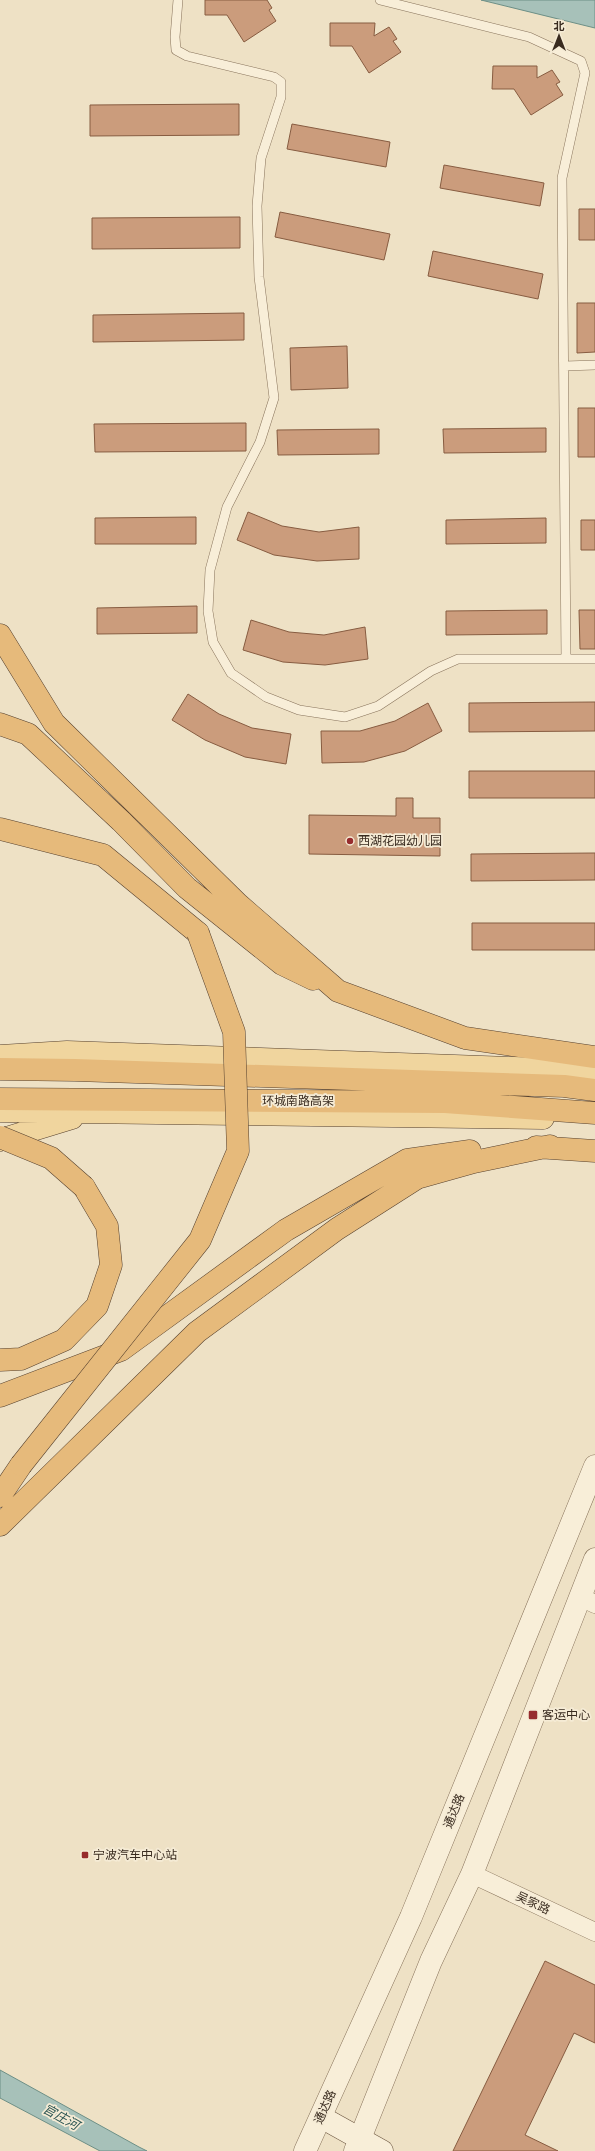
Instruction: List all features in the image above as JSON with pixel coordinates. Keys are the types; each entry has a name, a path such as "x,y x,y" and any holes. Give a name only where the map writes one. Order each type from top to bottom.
{"highway":[{"path":"0,635 54,723 238,904 338,991"},
{"path":"0,724 28,734 121,821 187,888 282,964 338,991 465,1038 595,1057"},
{"path":"0,829 103,855 198,932 234,1032 238,1150 200,1240 21,1465 0,1496"},
{"name":"环城南路高架","path":"0,1069 75,1070 556,1086 595,1090"},
{"name":"环城南路高架","path":"0,1099 445,1102 595,1114"},
{"path":"0,1138 51,1158 84,1187 106,1226 111,1265 97,1306 64,1340 21,1359 0,1360"},
{"path":"0,1525 197,1332 337,1229 417,1178 474,1162 550,1146"},
{"path":"0,1396 121,1350 286,1230 407,1160 498,1147 550,1146 595,1151"}],"main road":[{"path":"0,1056 75,1053 595,1071"},
{"path":"0,1111 559,1119 595,1123"},
{"path":"0,1138 92,1112"}],"street":[{"name":"通达路","path":"305,2151 411,1917 595,1466"},
{"path":"357,2145 431,1961 472,1874 587,1600 595,1559"},
{"name":"吴家路","path":"472,1874 595,1932"},
{"path":"321,2117 357,2145 382,2151"}],"lane":[{"path":"178,0 174,37 176,50 187,56 274,77 282,82 282,97 261,158 257,206 258,277 274,398 260,442 227,507 210,570 208,611 213,642 231,673 266,698 299,710 345,717 378,706 431,671 458,659 595,659"},
{"path":"380,0 529,38 581,61 585,73 562,178 565,366 566,659"},
{"path":"565,366 595,365"}],"water":[{"path":"481,0 595,0 595,28"},
{"name":"官庄河","path":"0,2070 147,2151 100,2151 0,2098"}],"building":[{"path":"205,0 267,0 272,8 269,10 276,21 244,42 227,15 205,15"},
{"path":"330,23 375,23 374,36 389,27 397,39 393,41 401,52 369,73 352,46 330,46"},
{"path":"493,66 537,66 537,78 552,70 560,82 556,84 563,95 531,115 514,89 492,89"},
{"path":"239,104 239,135 90,136 90,105"},
{"path":"292,124 390,142 386,167 287,149"},
{"path":"444,165 544,183 540,206 440,188"},
{"path":"579,209 595,209 595,240 579,240"},
{"path":"280,212 390,234 384,260 275,237"},
{"path":"240,217 240,248 92,249 92,218"},
{"path":"433,251 543,274 538,299 428,276"},
{"path":"577,303 595,303 595,352 577,353"},
{"path":"244,313 244,340 93,342 93,315"},
{"path":"347,346 348,388 291,390 290,348"},
{"path":"578,408 595,408 595,457 578,457"},
{"path":"246,423 246,451 95,452 94,424"},
{"path":"546,428 546,452 444,453 443,429"},
{"path":"379,429 379,454 278,455 277,430"},
{"path":"248,512 282,526 319,532 359,527 359,559 317,561 274,555 237,540"},
{"path":"196,517 196,544 95,544 95,518"},
{"path":"546,518 546,543 446,544 446,520"},
{"path":"581,520 595,520 595,550 581,550"},
{"path":"197,606 197,633 97,634 97,608"},
{"path":"547,610 547,634 446,635 446,611"},
{"path":"579,610 595,610 595,649 580,649"},
{"path":"251,620 289,632 324,635 365,627 368,659 325,665 283,662 243,650"},
{"path":"188,694 219,714 252,728 291,734 286,764 245,757 205,740 172,720"},
{"path":"595,702 595,731 469,732 469,703"},
{"path":"428,703 442,731 405,751 364,762 322,763 321,731 360,731 395,721"},
{"path":"469,771 595,771 595,798 469,798"},
{"path":"396,798 413,798 413,818 440,818 440,856 309,854 309,815 396,816"},
{"path":"595,853 595,880 471,881 471,854"},
{"path":"472,923 595,923 595,950 472,950"},
{"path":"545,1961 595,1985 595,2043 574,2033 525,2135 558,2151 453,2151"}],"place":[{"name":"西湖花园幼儿园","path":"350,841"},
{"name":"客运中心","path":"533,1715"},
{"name":"宁波汽车中心站","path":"85,1855"}]}
